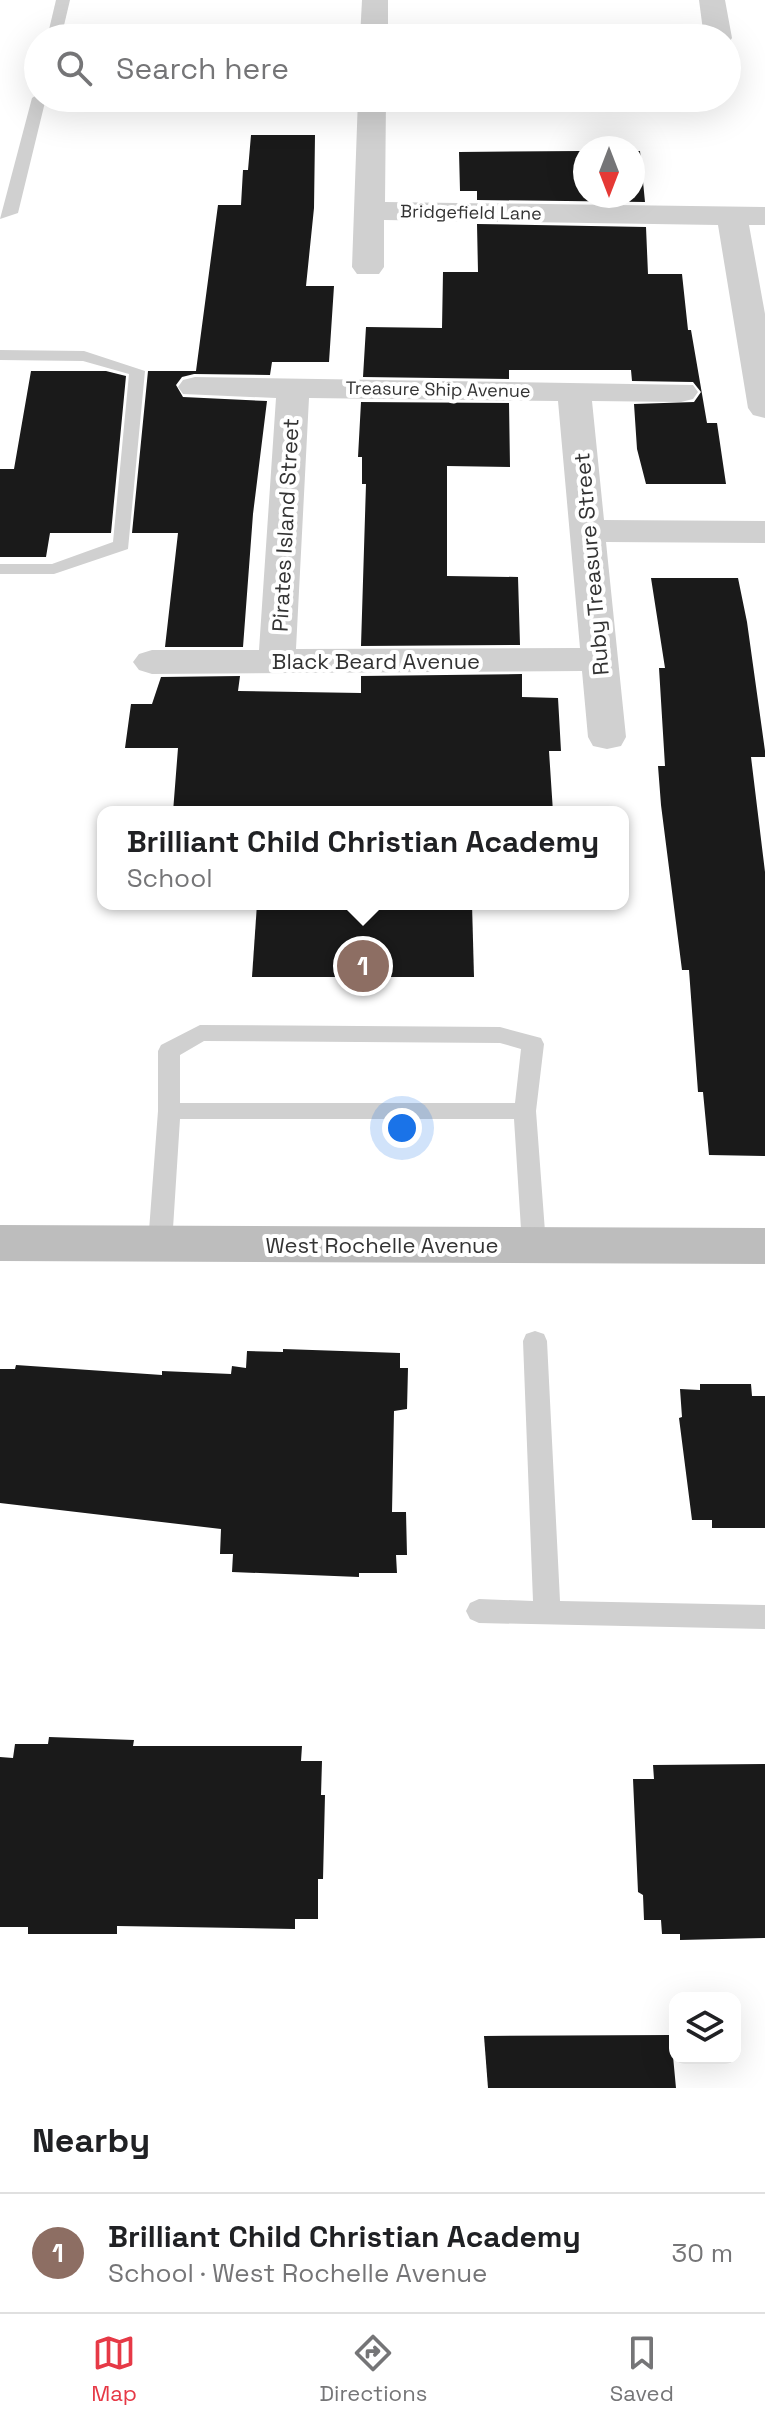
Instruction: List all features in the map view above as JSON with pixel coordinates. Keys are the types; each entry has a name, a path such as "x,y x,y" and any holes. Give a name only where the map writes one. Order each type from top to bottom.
{"street":[{"path":"374,24 375,0"},
{"path":"712,0 716,24"},
{"path":"368,267 372,112"},
{"name":"Bridgefield Lane","path":"369,211 765,216"},
{"path":"732,215 760,353 765,408"},
{"name":"Treasure Ship Avenue","path":"195,387 681,392"},
{"name":"Pirates Island Street","path":"277,661 293,388"},
{"name":"Ruby Treasure Street","path":"574,391 607,737"},
{"path":"588,531 765,532"},
{"name":"Black Beard Avenue","path":"152,662 600,659"},
{"name":"West Rochelle Avenue","path":"0,1243 765,1246"}],"lane":[{"path":"57,24 63,0"},
{"path":"0,214 10,213 35,112"},
{"path":"0,355 84,356 137,371 122,545 54,569 0,569"},
{"path":"160,1244 169,1111 169,1051 200,1033 500,1035 533,1044 525,1111 534,1245"},
{"path":"169,1111 525,1111"},
{"path":"535,1341 547,1613"},
{"path":"479,1611 765,1617"}],"building":[{"path":"251,135 315,135 314,208 306,286 334,286 329,362 272,362 270,375 194,374 182,377 176,385 183,397 267,401 253,514 243,647 165,647 178,533 132,533 148,371 196,371 218,205 241,205 243,170 248,170"},
{"path":"573,151 573,201 477,200 477,191 460,191 459,152"},
{"path":"477,224 646,227 648,274 682,274 688,330 691,330 707,423 717,423 726,484 646,484 637,449 634,404 694,402 701,392 693,382 632,381 631,370 509,370 509,379 363,377 366,327 442,328 443,272 478,272"},
{"path":"31,371 106,371 126,376 111,533 50,533 46,557 0,557 0,469 14,469"},
{"path":"361,402 509,403 510,467 447,466 447,576 518,577 520,645 361,646 366,484 362,484 362,457 358,457"},
{"path":"651,578 738,578 747,622 765,751 765,757 751,757 765,872 765,1156 709,1155 703,1092 698,1092 689,970 682,970 661,805 658,766 665,766 659,668 665,668"},
{"path":"522,674 522,697 558,698 561,751 549,751 553,806 173,806 178,748 125,748 131,704 152,704 161,677 240,676 238,691 361,693 361,676"},
{"path":"257,910 472,910 474,977 252,977"},
{"path":"283,1349 400,1353 400,1368 408,1368 407,1409 394,1411 392,1512 406,1512 407,1555 396,1555 397,1573 359,1573 359,1577 232,1572 233,1554 220,1554 221,1529 0,1503 0,1369 15,1369 16,1365 162,1375 162,1371 231,1374 232,1366 246,1368 247,1351 283,1352"},
{"path":"700,1384 751,1384 752,1396 765,1396 765,1528 712,1528 712,1520 692,1520 679,1418 682,1417 680,1389 700,1390"},
{"path":"49,1737 134,1740 133,1746 302,1746 301,1761 322,1761 321,1795 325,1795 323,1879 318,1879 318,1919 295,1919 295,1929 117,1926 117,1934 28,1934 28,1927 0,1927 0,1757 13,1758 15,1744 48,1744"},
{"path":"765,1764 765,1938 680,1940 680,1934 662,1934 661,1920 644,1920 643,1895 638,1892 633,1779 654,1779 653,1765"},
{"path":"669,2035 669,2064 674,2064 676,2088 488,2088 484,2036"}],"place":[{"name":"Brilliant Child Christian Academy","path":"363,966"}]}
